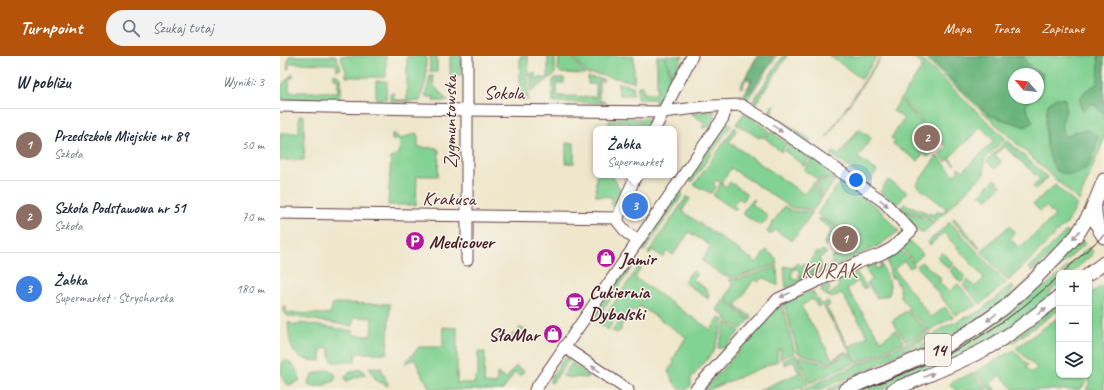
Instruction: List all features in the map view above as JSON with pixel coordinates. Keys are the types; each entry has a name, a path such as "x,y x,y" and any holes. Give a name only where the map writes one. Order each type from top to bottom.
{"main road":[{"name":"14","path":"845,390 944,347 999,312 1034,280 1077,235 1095,202 1104,180"},
{"path":"1095,202 1096,220 1104,237"},
{"path":"1092,272 1104,263"},
{"name":"14","path":"893,390 957,363 989,347 1019,328 1056,299"}],"street":[{"name":"Zygmuntowska","path":"467,56 467,260"},
{"path":"656,126 692,56"},
{"name":"Sokola","path":"280,106 663,112 737,105 745,107 884,202 911,231 892,248 881,254 857,263 778,299 695,390"},
{"path":"535,390 723,118 727,106"},
{"path":"635,178 618,218 619,224 638,242"},
{"name":"Krakusa","path":"280,213 618,218"},
{"path":"564,348 628,390"}],"green space":[{"path":"289,56 336,56 341,69 337,70 336,64 289,63 289,69 287,69"},
{"path":"340,56 386,56 386,77 346,77 346,71"},
{"path":"407,56 426,56 426,79 420,101 392,102 390,101 390,93 394,93 394,100 407,100"},
{"path":"430,56 437,56 437,72 430,72"},
{"path":"450,56 461,56 461,75 450,75"},
{"path":"520,56 528,56 528,100 520,100"},
{"path":"548,56 555,56 555,74 531,92 531,73 535,73 535,78 548,78"},
{"path":"559,56 571,56 585,74 561,73 558,70"},
{"path":"573,56 634,56 634,82 596,74 587,74"},
{"path":"657,56 664,56 671,78 658,102 655,104 655,99 637,99 638,86 643,86 643,93 657,93"},
{"path":"665,56 683,56 672,76"},
{"path":"757,56 777,56 747,100 742,98 751,81 746,79 742,88 740,87"},
{"path":"758,56 774,56 751,91 746,95 752,81 746,77"},
{"path":"783,56 787,56 756,103 753,101"},
{"path":"830,56 877,56 862,79"},
{"path":"882,56 827,137 827,136"},
{"path":"906,56 918,56 1005,138 984,160 984,174 937,220 901,209 905,203 934,215 937,211 940,213 947,209 916,185 937,156 954,175 959,170 957,168 958,167 963,171 994,141 981,127 949,158 955,164 954,165 949,159 946,162 939,155 947,147 903,101 903,103 941,144 928,157 923,153 918,161 893,144 895,141 891,138 904,118 893,111 923,66 915,58"},
{"path":"922,56 1104,56 1104,139 1079,201"},
{"path":"926,56 994,56 996,61 1000,60 1004,56 1023,56 1026,62 1033,68 1008,68 1008,104 1027,104 1025,106 1033,122 1025,127 989,115"},
{"path":"1098,56 1104,56 1104,114 1093,103 1085,110 1081,108 1080,98 1086,90 1097,84 1099,71"},
{"path":"292,74 293,78 289,78 289,92 338,92 338,79 334,79 334,74 339,76 341,78 341,100 280,99 280,87"},
{"path":"430,76 433,76 434,86 448,101 433,101 434,97 425,97"},
{"path":"588,77 603,79 604,81 599,81 599,101 605,101 605,103 551,102 553,101 552,82 555,78 564,78 564,83 557,83 557,96 596,97 596,84 588,84"},
{"path":"376,81 387,81 386,99 376,99"},
{"path":"618,83 633,86 633,95 619,95"},
{"path":"1056,98 1065,99 1066,109 1062,129 1066,137 1074,132 1089,130 1098,137 1095,151 1090,163 1086,169 1075,174 1067,174 1056,170 1048,152 1046,120 1048,104"},
{"path":"773,105 775,106 770,113 811,140 809,143 768,114"},
{"path":"713,111 715,117 713,123 705,128 702,128 705,123 692,114 693,112"},
{"path":"744,113 769,130 763,138 760,136 759,138 736,124"},
{"path":"299,116 304,116 304,160 280,160 280,133 299,133"},
{"path":"613,118 636,118 640,126 627,126 628,122 615,122 615,126 609,126 609,121"},
{"path":"638,118 651,119 649,126 642,126"},
{"path":"726,122 731,125 692,182 688,177"},
{"path":"735,127 737,129 729,142 804,194 814,182 821,200 813,210 792,208 731,168 721,184 726,187 730,182 746,193 746,197 743,201 738,198 733,205 738,209 735,210 713,195 721,183 716,180 713,184 716,186 711,193 694,185"},
{"path":"859,129 871,138 858,158 877,171 869,182 831,155 833,152 839,155"},
{"path":"770,131 787,143 781,152 765,138"},
{"path":"393,133 401,139 416,133 418,136 418,147 437,148 437,150 439,150 438,176 417,176 416,205 388,205 391,158 396,156 400,143 397,140 392,140"},
{"path":"1007,140 1048,178 1035,189 1033,187 1040,179 1004,146 995,155 1001,161 995,169 987,161"},
{"path":"566,143 574,143 574,163 566,163"},
{"path":"789,144 810,158 804,166 785,151"},
{"path":"812,159 837,177 817,179 804,170"},
{"path":"596,178 614,178 622,193 616,208 612,208 612,197 596,196"},
{"path":"836,179 822,198 816,181"},
{"path":"995,179 1001,186 987,200 982,194 979,196 979,195"},
{"path":"888,180 907,192 897,205 895,205 880,192"},
{"path":"840,182 878,208 899,231 878,246 786,288 784,266 793,268 797,263 802,266 804,263 807,265 815,253 819,253 823,250 827,253 819,258 822,266 802,276 799,276 801,272 797,269 793,269 791,278 796,280 799,277 802,277 829,265 832,263 832,257 844,254 849,250 849,239 841,229 817,214"},
{"path":"1055,185 1076,204 1076,207 1067,224 1062,227 1008,281 981,251 1009,226 1015,233 1010,238 1019,248 1055,216 1046,206 1040,211 1033,204"},
{"path":"679,191 683,194 644,251 640,248"},
{"path":"687,196 690,199 682,211 757,263 766,250 776,258 777,264 738,277 724,276 702,261 711,246 689,232 673,255 667,251 663,257 652,250 649,255 648,253"},
{"path":"755,199 752,205 766,214 768,219 760,225 744,215 743,212 750,202"},
{"path":"784,206 792,211 813,212 792,241 775,230 770,235 767,232"},
{"path":"900,210 935,222 924,232 919,232"},
{"path":"954,218 980,247 979,249 953,221"},
{"path":"817,219 825,220 838,229 825,247 824,242 831,231"},
{"path":"950,222 1006,283 980,304 963,285 968,280 975,287 984,278 945,234 943,233 930,245 928,242"},
{"path":"1072,231 1054,253 1032,271 1029,268 1065,232"},
{"path":"1080,238 1085,244 1042,283 1045,287 1056,277 1056,287 1049,293 1052,296 1056,293 1002,334 949,361 881,390 856,390 943,352"},
{"path":"909,242 923,254 914,263 902,247"},
{"path":"1089,247 1094,253 1074,270 1063,270"},
{"path":"901,250 914,265 910,268 904,261 894,269 930,316 932,317 945,307 953,317 928,331 921,322 907,310 909,308 901,297 900,289 895,278 891,278 887,259"},
{"path":"942,252 954,264 948,269 937,257"},
{"path":"634,257 637,260 596,320 592,318"},
{"path":"881,261 889,282 890,291 889,295 877,298 867,283 872,279 865,268 876,263 876,269 881,267"},
{"path":"921,262 940,277 940,283 949,292 958,284 977,305 955,315 917,266"},
{"path":"641,263 643,265 635,278 711,330 719,317 724,320 714,351 691,378 691,386 687,390 683,390 677,386 668,371 674,363 673,359 686,337 640,306 637,312 632,309 621,326 621,330 617,333 612,331 620,319 616,316 608,330 600,324"},
{"path":"777,266 778,286 765,278 759,282 754,279 736,306 752,317 750,320 725,298 734,284 728,279 739,279"},
{"path":"955,266 966,278 961,283 950,271"},
{"path":"692,271 697,274 693,279 707,290 709,296 708,299 684,282"},
{"path":"856,272 867,287 863,289 858,281 847,289 879,338 882,340 896,330 904,342 857,363 822,304 828,301 830,305 826,307 849,347 868,336 841,293 832,298 824,294 821,290 823,286 828,284 830,290 827,292 829,295 839,287 837,280"},
{"path":"1011,285 1014,288 1006,300 990,313 926,350 833,390 827,390 879,368 925,343 942,328 980,311"},
{"path":"1104,285 1104,390 1086,390 1090,382 1089,378 1092,378 1092,292"},
{"path":"812,291 821,305 818,307 812,299 801,306 833,359 846,351 847,352 829,363 798,353 784,303"},
{"path":"724,299 749,321 741,329 725,319 726,317 717,310"},
{"path":"333,303 390,304 387,353 356,353 355,362 333,362 330,356 330,348 321,349 321,361 303,358 297,355 291,346 288,322 296,325 301,323 353,331 353,335 371,336 372,318 354,317 353,326 288,316 284,314 283,310 283,307 286,305 286,313 330,314"},
{"path":"782,304 795,353 780,359 781,349 778,350 778,361 708,390 704,390 777,308"},
{"path":"1056,305 1056,312 1012,343 1010,341"},
{"path":"906,311 927,332 906,341 892,321"},
{"path":"1056,319 1056,378 1089,378 1080,390 1014,390 1000,375 990,384 996,390 990,390 975,372 1014,350 1028,365 1026,367 1032,373 1037,368 1016,348"},
{"path":"726,322 740,331 725,348 718,348"},
{"path":"443,327 457,328 457,383 475,383 475,377 478,376 478,352 485,352 484,383 497,384 497,373 506,379 516,366 524,371 520,376 515,372 503,390 430,390 415,359 405,363 419,347 443,347"},
{"path":"519,328 524,329 523,334 516,340 491,340 492,337 511,337 512,334 519,334"},
{"path":"932,332 924,340 876,366 819,390 801,390"},
{"path":"849,353 855,363 810,383 799,356 828,365"},
{"path":"796,355 808,384 794,390 759,390 799,373 794,361 785,365 783,361"},
{"path":"563,359 570,359 552,383 549,381"},
{"path":"283,360 290,362 293,365 299,374 299,381 290,385 284,382 281,371"},
{"path":"572,363 589,376 588,378 563,376"},
{"path":"369,367 381,368 388,386 376,380"},
{"path":"360,369 363,370 365,374 346,381 345,376 348,373"},
{"path":"329,370 336,375 334,381 325,385 309,385 308,382 313,374"},
{"path":"973,373 987,390 955,390 950,385 952,382"}],"tram line":[{"path":"1065,270 1104,235"},
{"path":"863,390 939,358 980,337 1021,308 1056,279"}],"place":[{"name":"Szkoła Podstawowa nr 51","path":"927,138"},
{"name":"Żabka","path":"635,206"},
{"name":"Przedszkole Miejskie nr 89","path":"845,239"},
{"name":"Medicover","path":"415,241"},
{"name":"Jamir","path":"606,258"},
{"name":"Cukiernia Dybalski","path":"575,302"},
{"name":"SłaMar","path":"553,334"}],"district":[{"name":"KURAK","path":"830,270"}]}
